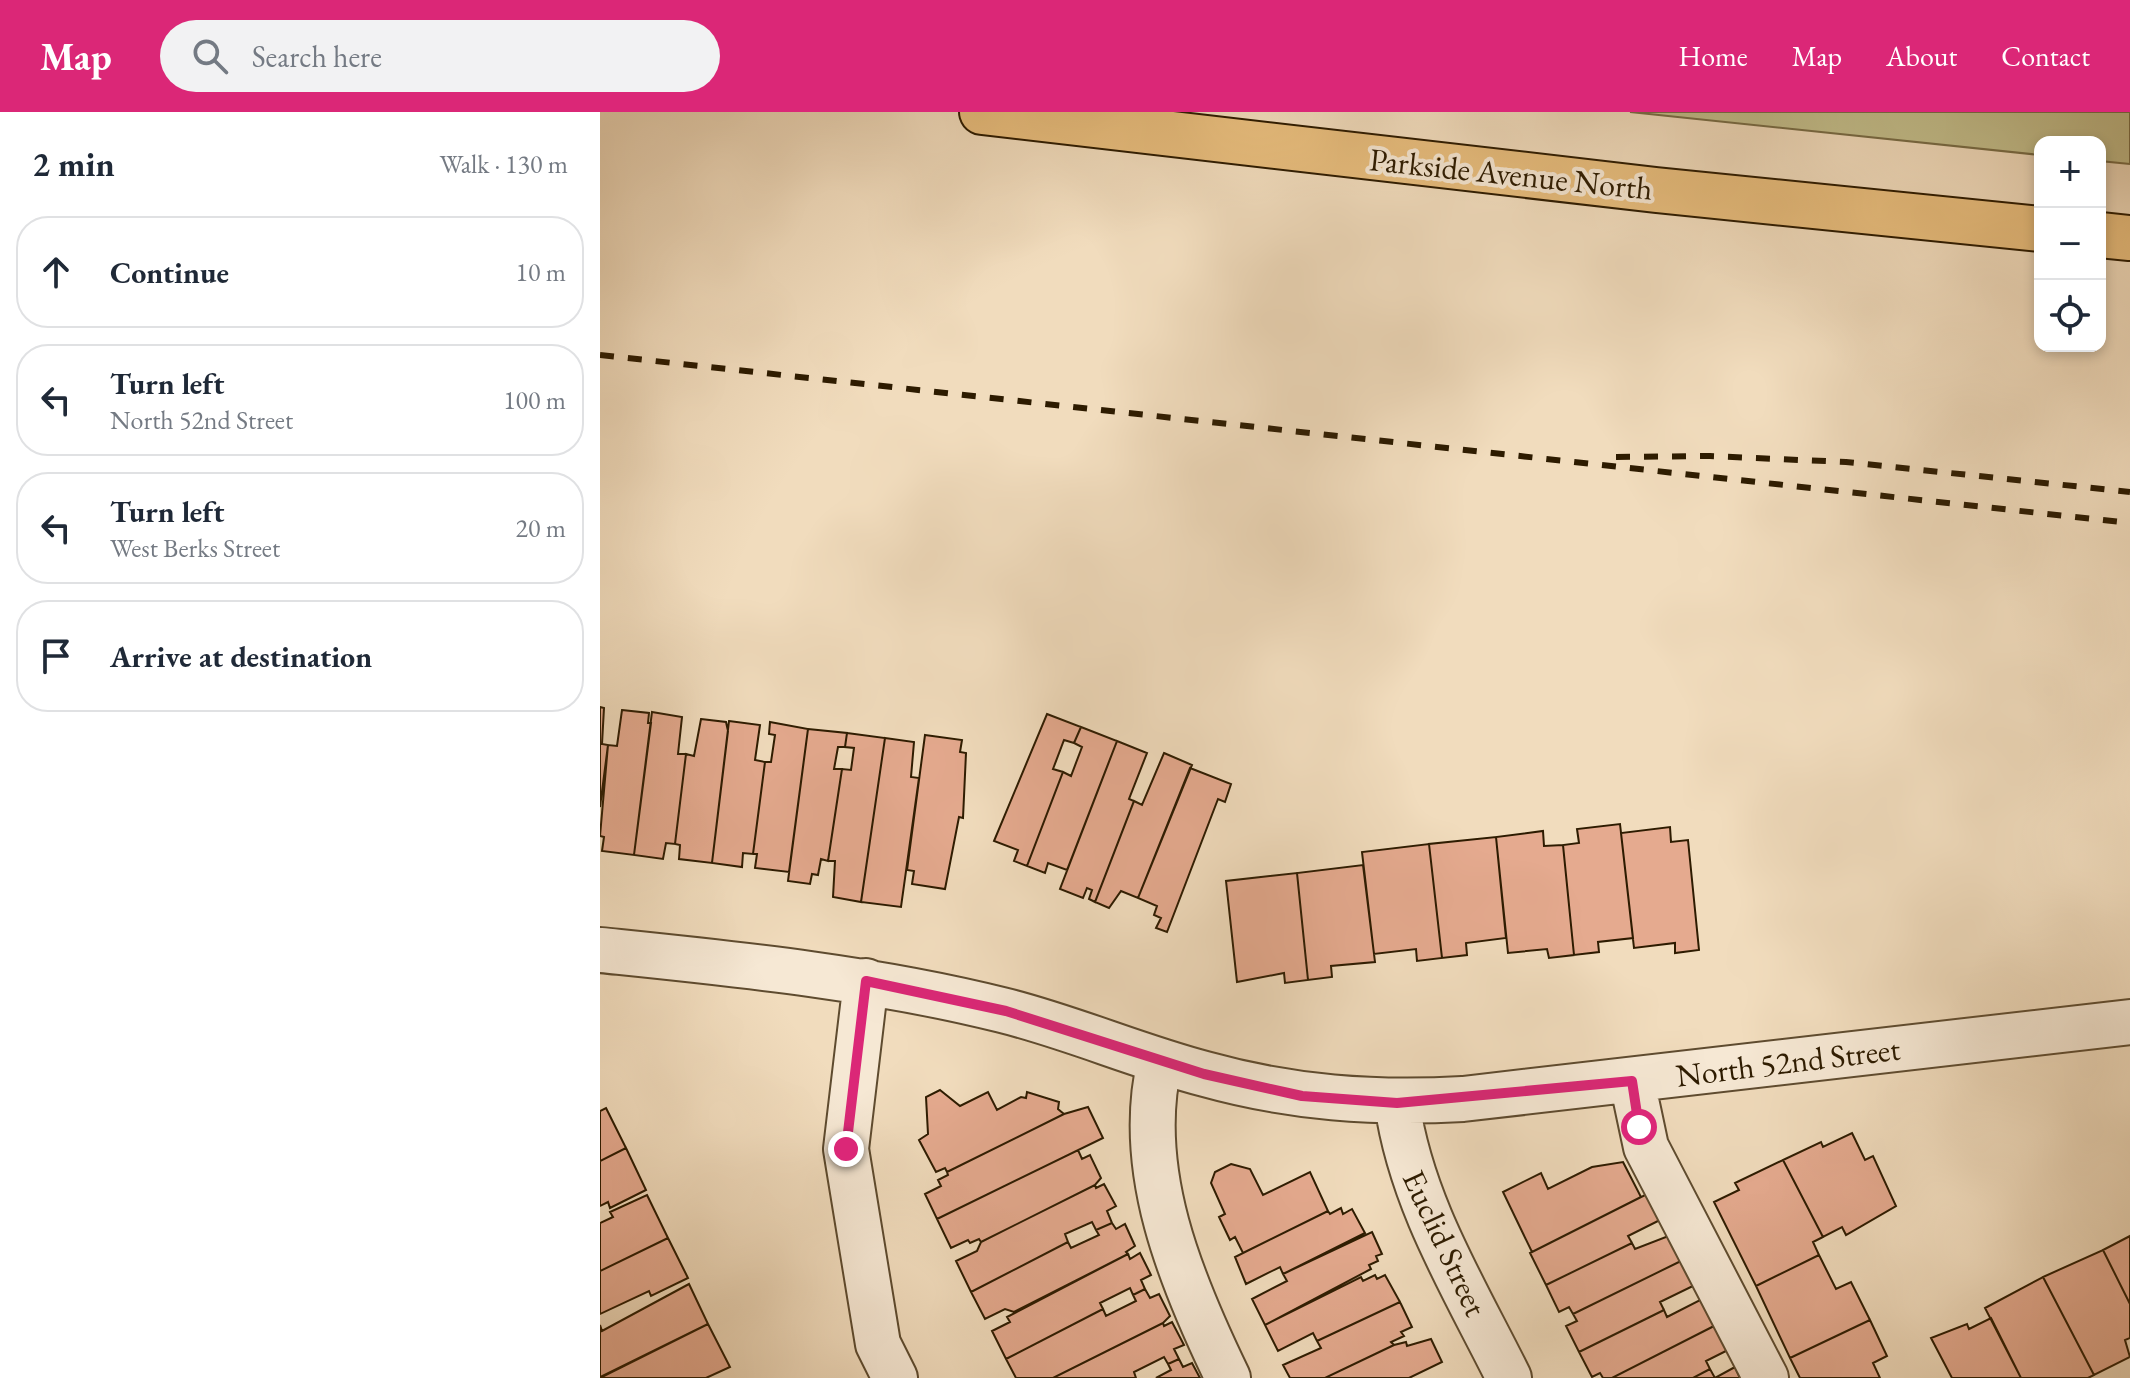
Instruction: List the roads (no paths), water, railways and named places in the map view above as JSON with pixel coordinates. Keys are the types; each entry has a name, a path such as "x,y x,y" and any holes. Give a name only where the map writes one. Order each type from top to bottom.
{"main road":[{"name":"Parkside Avenue North","path":"982,112 1640,189 2034,228"},
{"path":"2106,236 2130,238"}],"street":[{"name":"North 52nd Street","path":"600,950 866,981 1006,1011 1160,1061 1290,1094 1397,1103 1632,1081 2130,1022"},
{"path":"866,981 846,1149 878,1344 895,1378"},
{"path":"1160,1061 1150,1120 1156,1184 1171,1239 1228,1378"},
{"path":"1632,1081 1646,1147 1766,1378"},
{"name":"Euclid Street","path":"1397,1103 1407,1160 1420,1199 1509,1378"}],"railway":[{"path":"600,355 2130,523"},
{"path":"1616,457 1710,456 1846,462 2130,492"}]}
